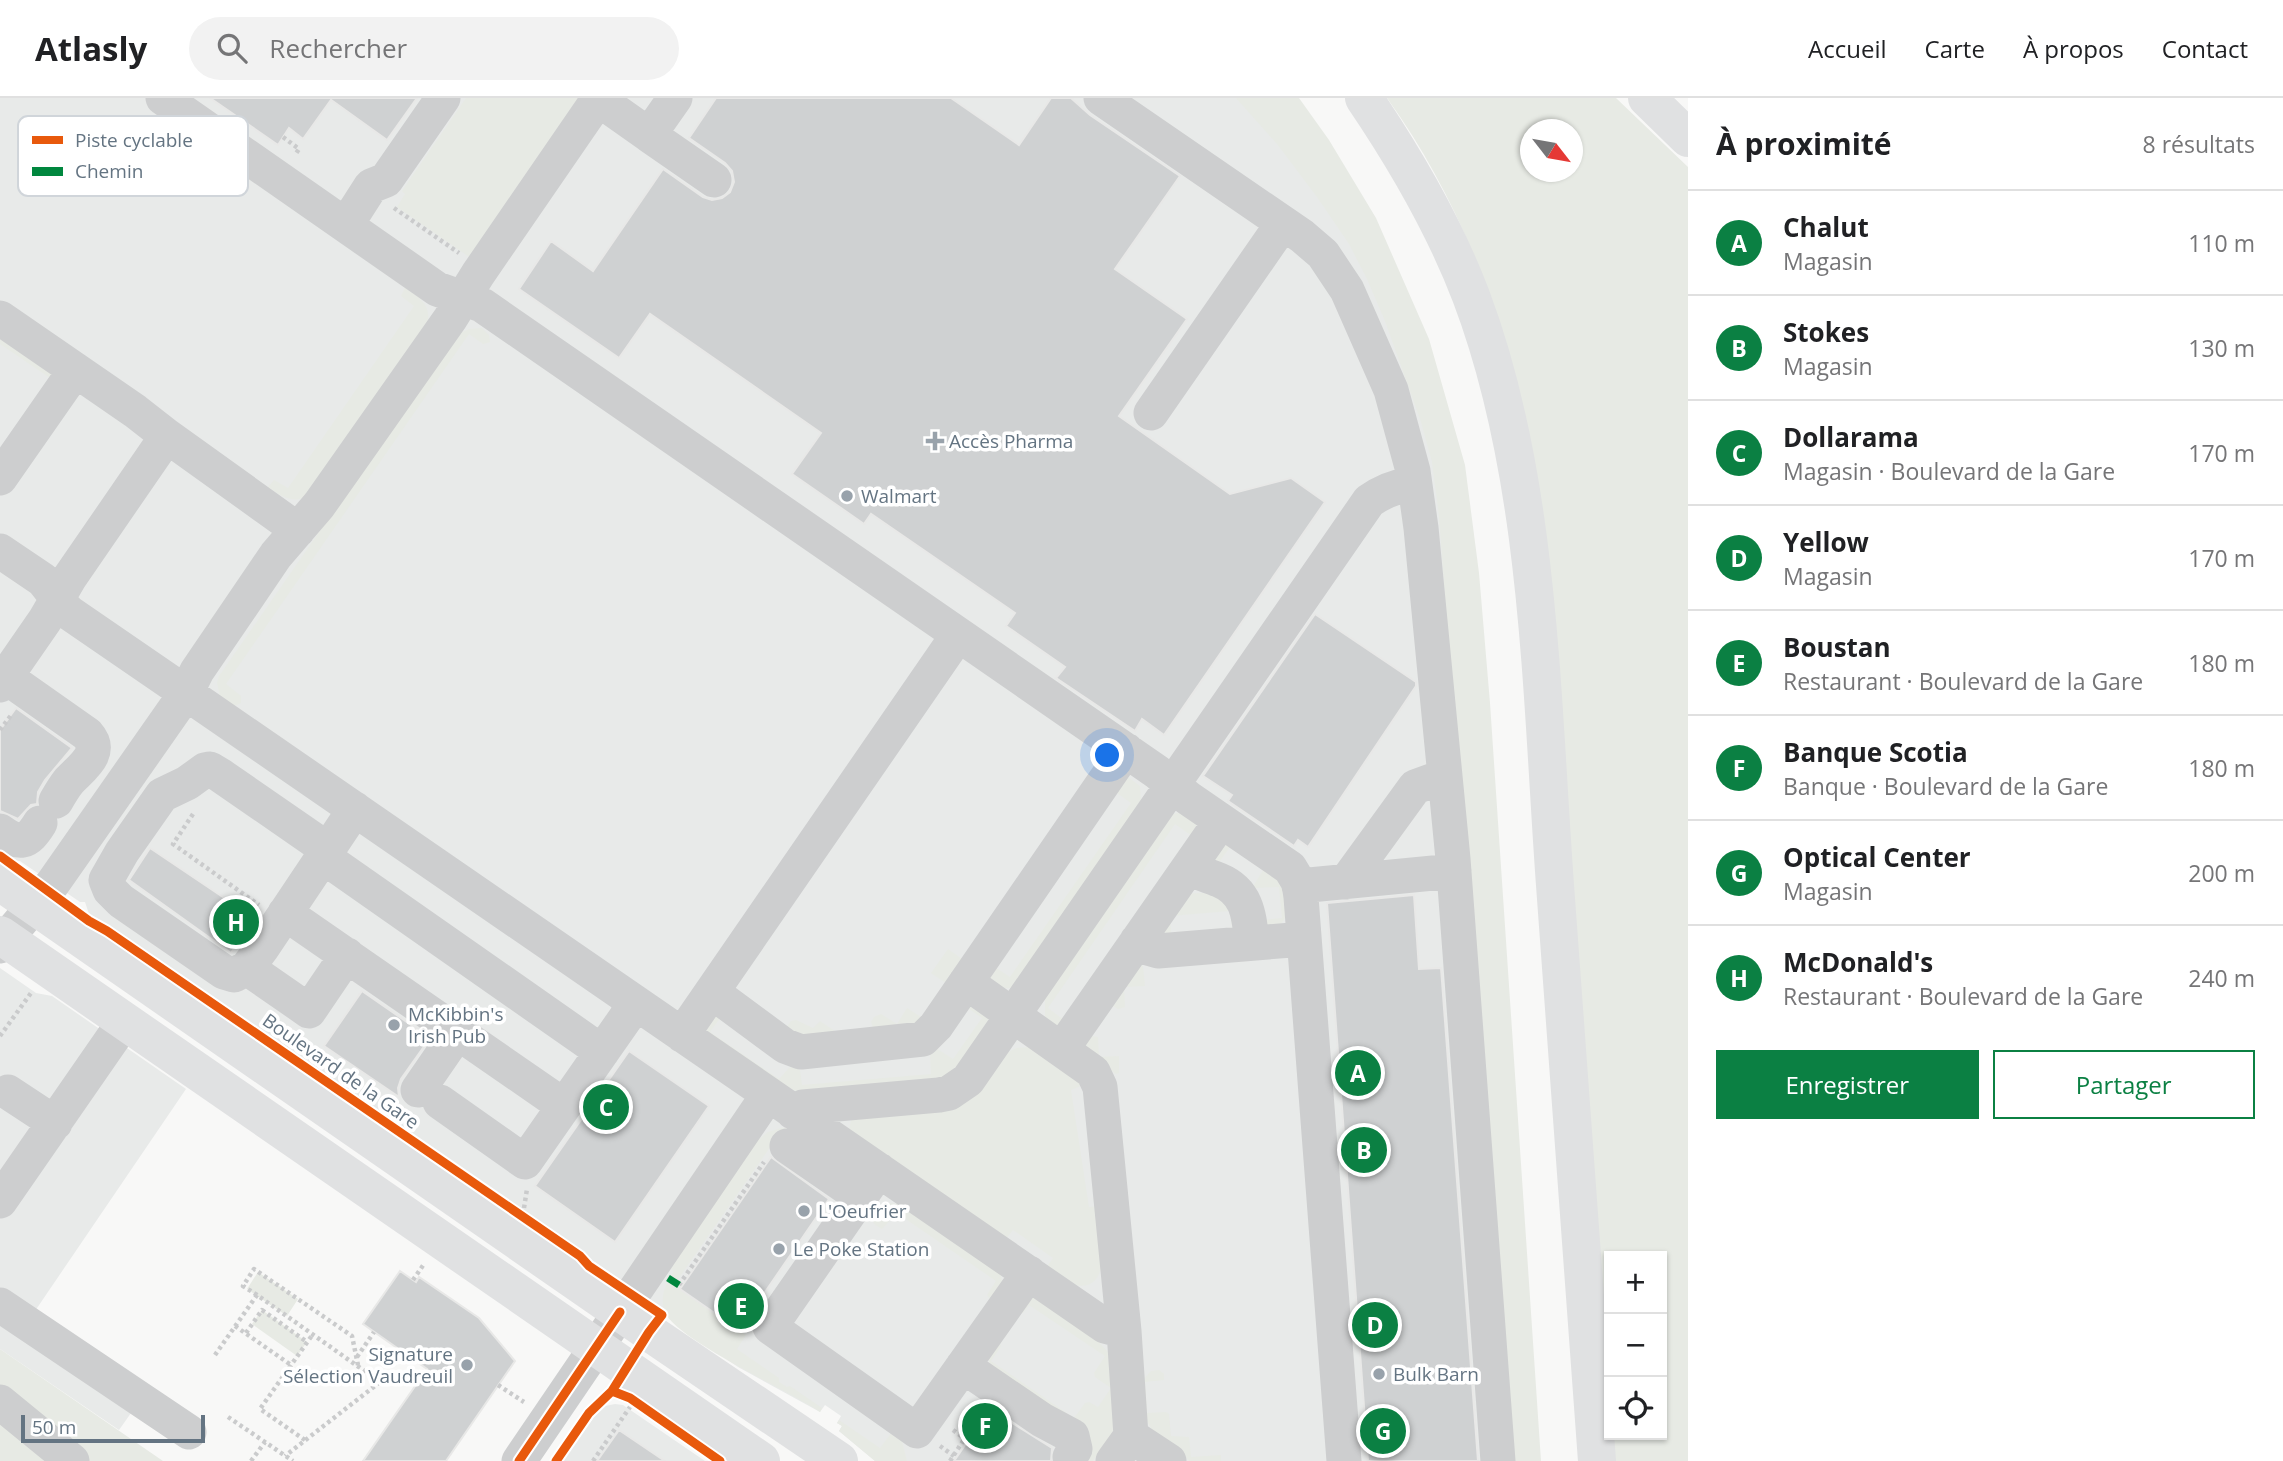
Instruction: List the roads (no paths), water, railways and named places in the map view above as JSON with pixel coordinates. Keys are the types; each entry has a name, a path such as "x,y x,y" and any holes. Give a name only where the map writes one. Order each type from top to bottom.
{"main road":[{"path":"1364,98 1423,193 1470,294 1500,386 1521,488 1540,674 1597,1461"},
{"path":"1647,98 1688,138"},
{"name":"Boulevard de la Gare","path":"0,882 839,1461"},
{"path":"2,940 761,1461"}],"street":[{"path":"163,98 189,116"},
{"path":"346,225 371,186 386,180 443,98"},
{"path":"649,135 675,98"},
{"path":"1101,98 1283,223 1323,254 1348,290 1391,390 1405,437 1415,483 1454,871 1498,1461"},
{"path":"2,940 53,883 186,693 197,671 276,555 319,505 598,99 714,180"},
{"path":"248,157 437,289 482,305 1126,750 1221,821 1290,867 1299,886 1304,939 1344,1461"},
{"path":"1151,414 1283,223"},
{"path":"0,318 135,411 298,530"},
{"path":"0,478 67,382 78,372"},
{"path":"0,831 14,839 25,841 33,834 68,782 92,756 94,747 88,734 3,681 70,576 167,436"},
{"path":"781,1103 803,1107 919,1098 950,1093 968,1080 1369,501 1380,493 1415,483"},
{"path":"0,551 43,580 68,612 186,693 335,837"},
{"path":"682,1035 958,635"},
{"path":"712,992 785,1046 801,1052 918,1042 930,1034 1126,750"},
{"path":"228,760 335,837 602,1052"},
{"path":"335,837 274,911 247,968 234,975 223,972 115,896 106,880 162,795 195,792 201,771 210,769 335,837 631,1001 781,1103 870,1184"},
{"path":"1346,882 1415,787 1444,776"},
{"path":"1062,1049 1221,821"},
{"path":"1189,868 1229,884 1240,894 1249,913 1252,943"},
{"path":"1299,886 1454,871"},
{"path":"274,911 347,955 564,1106"},
{"path":"1137,941 1144,947 1158,951 1304,939"},
{"path":"247,968 309,1011 347,955"},
{"path":"966,982 1093,1072 1100,1087 1124,1331 1122,1448 1168,1461"},
{"path":"458,1032 429,1096 526,1162 627,1016 631,1001"},
{"path":"0,1202 124,1022"},
{"path":"3,1094 55,1123"},
{"path":"519,1461 620,1312 781,1103"},
{"path":"779,1149 870,1184 1029,1273 1105,1326 1124,1331"},
{"path":"870,1184 771,1327 920,1446 963,1366 1029,1273"},
{"path":"0,1304 189,1432"},
{"path":"963,1366 1042,1420 1072,1436 1075,1449 1070,1457"},
{"path":"0,1402 72,1461"}],"place":[{"name":"Accès Pharma","path":"935,441"},
{"name":"Walmart","path":"847,496"},
{"name":"McDonald's","path":"236,922"},
{"name":"McKibbin's Irish Pub","path":"394,1025"},
{"name":"Chalut","path":"1358,1073"},
{"name":"Dollarama","path":"606,1107"},
{"name":"Stokes","path":"1364,1150"},
{"name":"L'Oeufrier","path":"804,1211"},
{"name":"Le Poke Station","path":"779,1249"},
{"name":"Boustan","path":"741,1306"},
{"name":"Yellow","path":"1375,1325"},
{"name":"Signature Sélection Vaudreuil","path":"467,1365"},
{"name":"Bulk Barn","path":"1379,1374"},
{"name":"Banque Scotia","path":"985,1426"},
{"name":"Optical Center","path":"1383,1431"}]}
